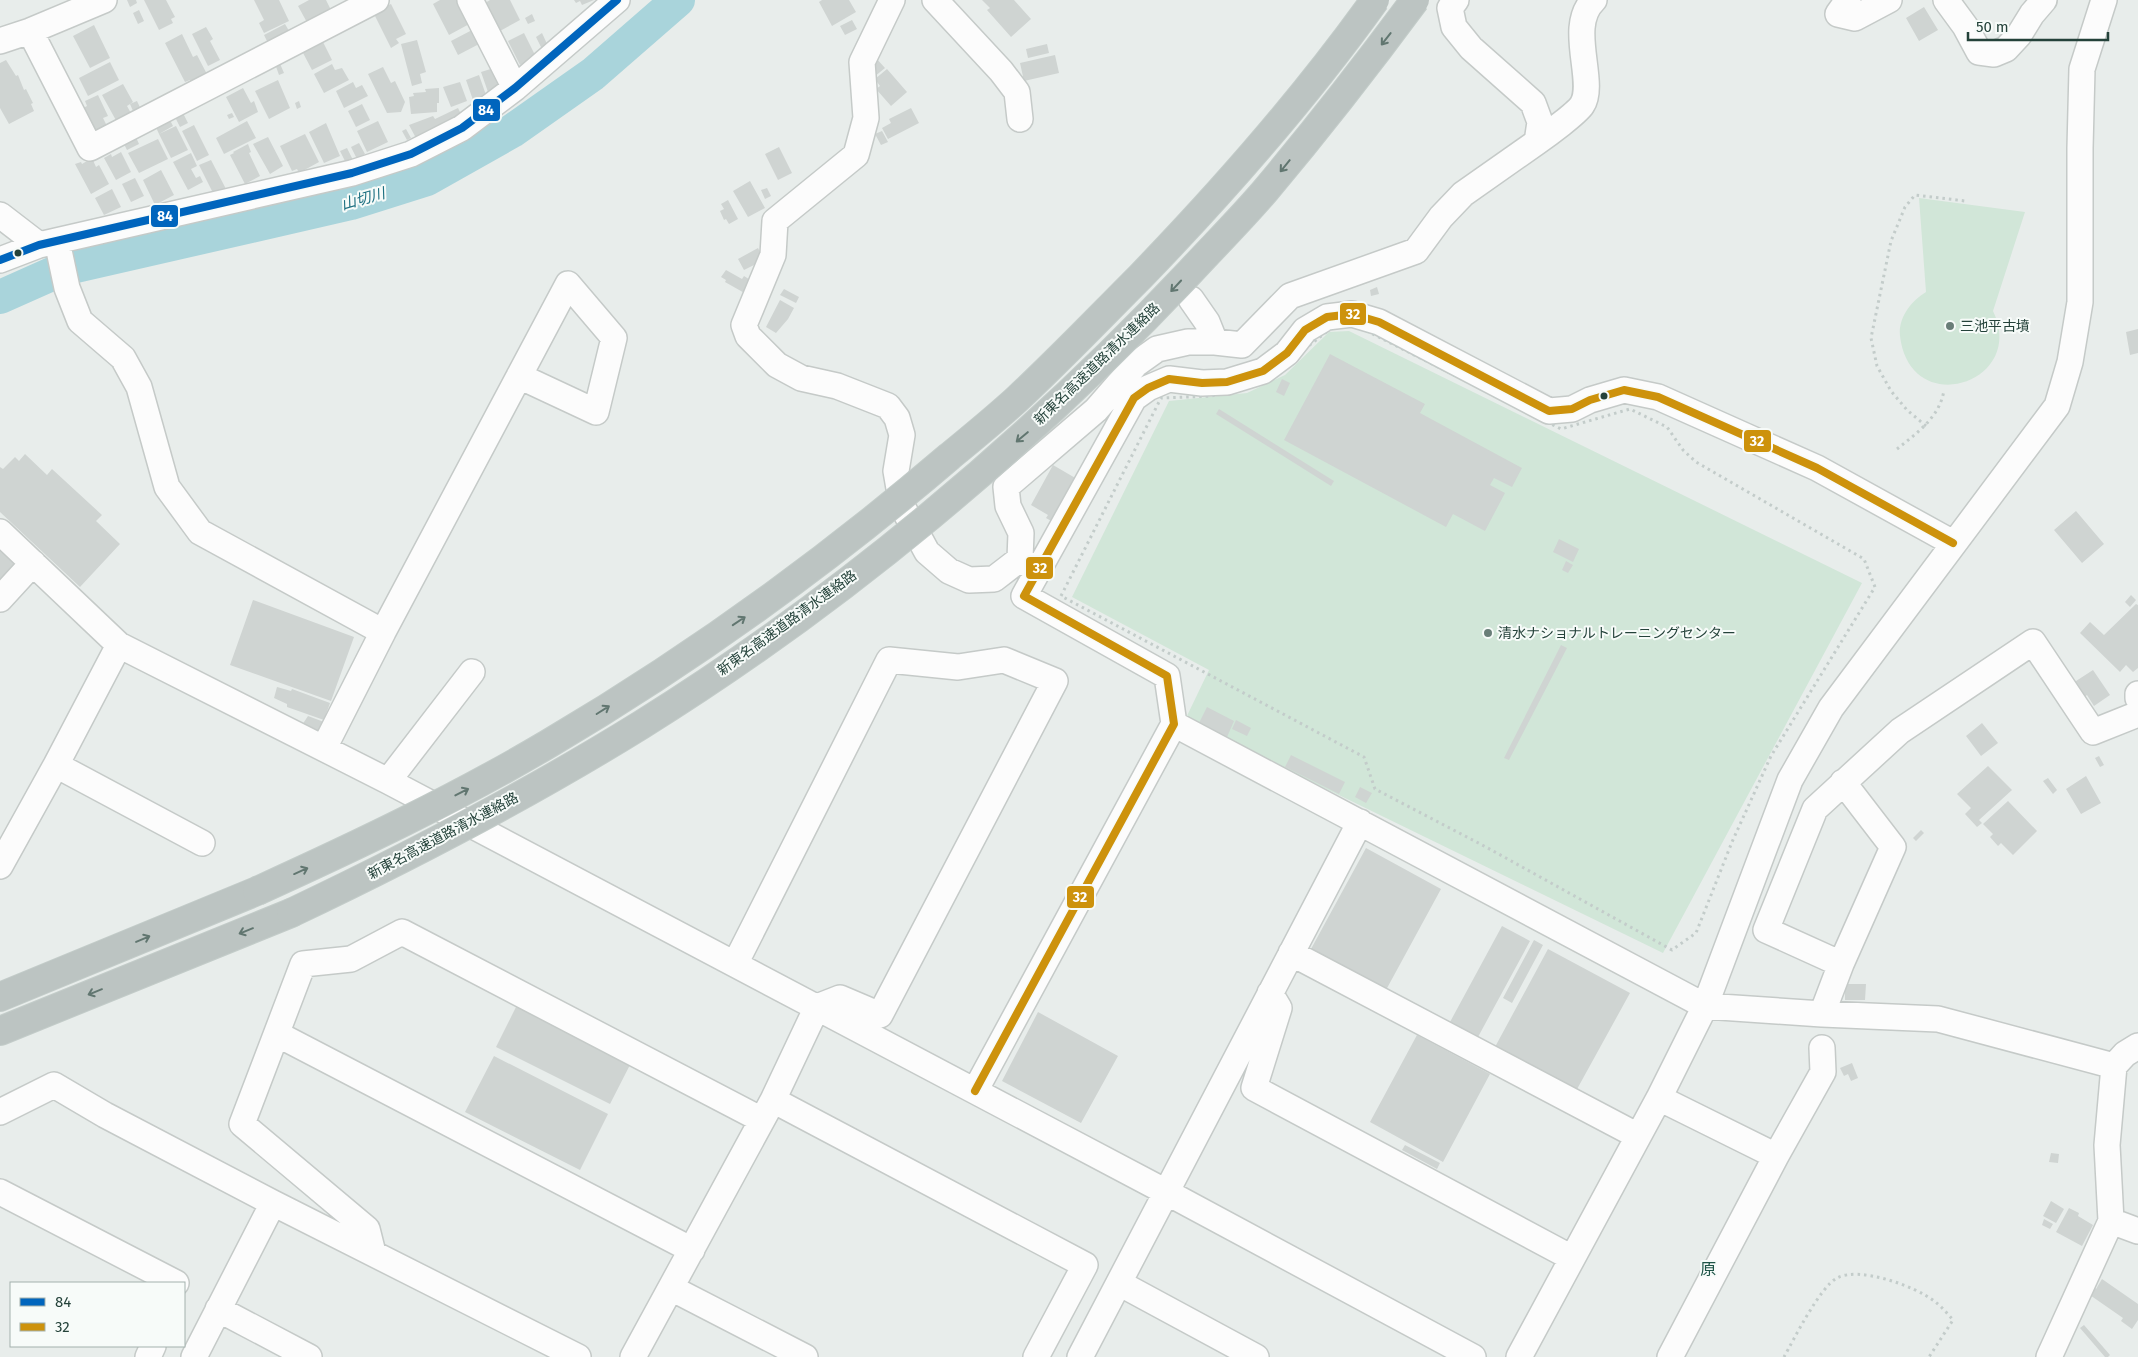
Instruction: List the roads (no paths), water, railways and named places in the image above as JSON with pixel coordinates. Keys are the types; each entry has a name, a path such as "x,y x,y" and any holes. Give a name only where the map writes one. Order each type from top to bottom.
{"highway":[{"path":"0,997 257,892 344,852 468,789 547,744 625,696 748,615 881,516 1015,401 1090,328 1192,223 1272,132 1375,0"},
{"name":"新東名高速道路清水連絡路","path":"0,1031 291,913 422,849 563,771 642,724 767,641 901,539 1035,425 1145,319 1263,192 1389,36 1415,0"}],"street":[{"path":"0,41 30,31 104,0"},
{"path":"30,31 90,148 376,0"},
{"path":"470,0 515,88"},
{"path":"0,260 352,173 411,154 462,128 515,88 617,0"},
{"path":"892,0 862,62 866,118 856,155 776,221 773,255 744,325 748,336 777,365 801,378 837,386 888,406 897,418 902,435 896,471 902,506 927,552 949,571 969,580 994,579 1029,565"},
{"path":"935,0 1001,71 1017,92 1020,119"},
{"path":"1456,0 1450,8 1454,27 1471,48 1533,103 1540,122 1538,142"},
{"path":"1029,565 1021,533 1008,506 1006,487 1096,410 1136,364 1157,349 1188,342 1242,345 1290,296 1416,251 1441,217 1463,194 1538,142 1583,105 1586,90 1582,30 1590,4 1594,0"},
{"path":"1848,0 1838,14 1855,18 1889,0"},
{"path":"1946,0 1965,26 1979,52 1994,54 2006,49 2020,35 2032,14 2044,0"},
{"path":"1519,1357 1659,1098 1705,1006 1790,780 1831,708 2057,406 2070,362 2080,302 2082,69 2102,1"},
{"path":"0,215 52,247 80,321 123,358 139,387 167,487 200,532 383,632"},
{"path":"324,748 383,632 519,376 560,300 568,284 614,338 596,412 519,376"},
{"path":"1191,299 1207,322 1215,342"},
{"path":"975,1091 1174,724 1167,676 1024,596 1029,565 1134,398 1148,388 1169,379 1202,383 1227,382 1263,371 1287,353 1305,330 1327,317 1352,314 1379,322 1549,411 1572,409 1590,400 1624,390 1658,397 1818,468 1953,543"},
{"path":"0,532 119,645 388,781 1168,1193 1473,1357"},
{"path":"0,599 33,563"},
{"path":"1841,964 1766,930 1815,809 1900,730 2034,642 2094,732 2138,714"},
{"path":"0,866 119,645"},
{"path":"633,1357 768,1110 817,1007 840,998 880,1015 1055,681 1004,660 958,667 889,660 735,964"},
{"path":"388,781 472,672"},
{"path":"1174,724 1705,1006 1938,1019 2114,1066"},
{"path":"56,765 202,843"},
{"path":"1822,1014 1841,964 1893,847 1843,782"},
{"path":"1080,1357 1168,1193 1360,822"},
{"path":"373,1253 367,1229 242,1124 303,964 352,959 402,932 1085,1265 1036,1357"},
{"path":"1291,953 1638,1136"},
{"path":"1270,993 1279,1008 1254,1088 1572,1258"},
{"path":"277,1034 692,1250"},
{"path":"2049,1357 2111,1221 2107,1145 2114,1066 2125,1054 2138,1046"},
{"path":"1670,1357 1776,1156 1823,1072 1822,1048"},
{"path":"0,1112 54,1085 105,1115 273,1203 578,1357"},
{"path":"1659,1098 1776,1156"},
{"path":"0,1192 174,1282"},
{"path":"194,1357 273,1203"},
{"path":"2111,1221 2138,1231"},
{"path":"1119,1284 1256,1357"},
{"path":"671,1288 805,1357"},
{"path":"218,1309 309,1357"}],"waterway":[{"name":"山切川","path":"0,297 63,269 351,203 427,179 512,131 593,74 678,0"}],"place":[{"name":"三池平古墳","path":"1950,326"},
{"name":"清水ナショナルトレーニングセンター","path":"1488,633"}],"district":[{"name":"原","path":"1708,1269"}]}
